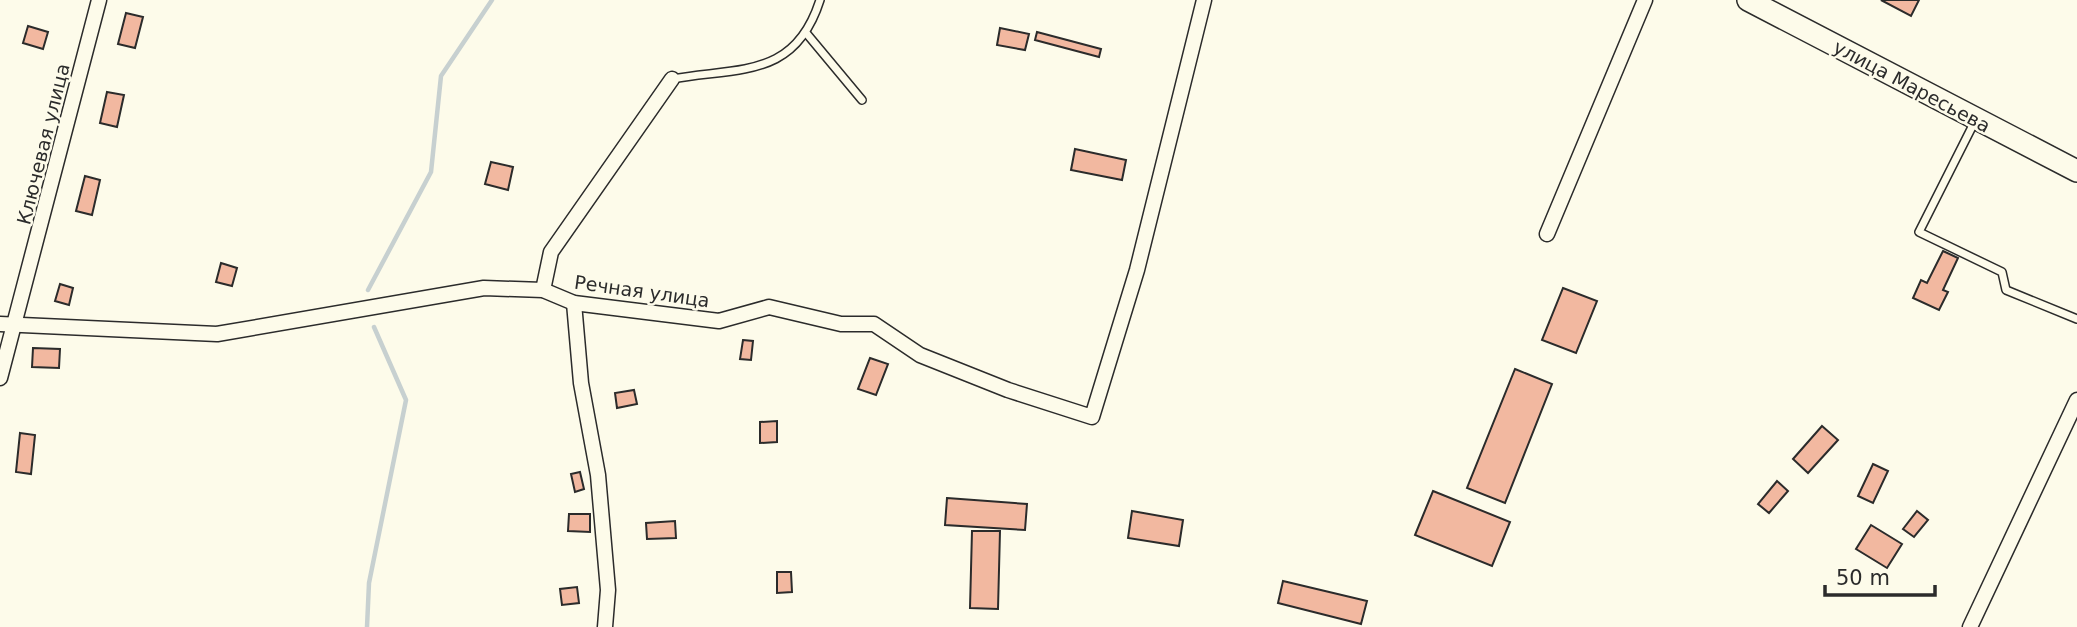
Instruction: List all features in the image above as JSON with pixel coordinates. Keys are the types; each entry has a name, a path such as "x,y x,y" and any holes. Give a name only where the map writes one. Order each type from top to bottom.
{"main road":[{"name":"улица Маресьева","path":"1748,0 2077,171"}],"street":[{"name":"Ключевая улица","path":"0,378 99,0"},
{"name":"Речная улица","path":"0,324 217,334 484,288 543,290 574,303 719,321 769,307 841,324 874,324 920,355 1008,390 1092,417 1137,270 1204,0"},
{"path":"1547,234 1645,0"},
{"path":"543,290 551,252 672,79"},
{"path":"574,303 581,383 598,475 608,590 605,627"},
{"path":"1970,627 2077,400"}],"lane":[{"path":"672,79 759,66 785,53 807,34 820,0"},
{"path":"807,34 862,100"},
{"path":"1975,120 1919,232 2002,272 2006,290 2077,319"}],"building":[{"path":"1881,0 1919,0 1911,16"},
{"path":"126,13 143,17 135,48 118,44"},
{"path":"28,26 48,32 43,49 23,43"},
{"path":"1000,28 1029,34 1025,50 997,45"},
{"path":"1037,32 1101,49 1099,57 1035,40"},
{"path":"107,92 124,95 117,127 100,123"},
{"path":"1075,149 1126,160 1122,180 1071,170"},
{"path":"491,162 513,167 508,190 485,184"},
{"path":"85,176 100,180 92,215 76,211"},
{"path":"1943,251 1958,258 1943,290 1948,292 1939,310 1913,298 1921,280 1927,283"},
{"path":"221,263 237,268 232,286 216,282"},
{"path":"60,284 73,288 69,305 55,301"},
{"path":"1563,288 1597,301 1576,353 1542,340"},
{"path":"743,340 753,341 751,360 740,359"},
{"path":"33,348 60,349 59,368 32,367"},
{"path":"870,358 888,364 876,395 858,389"},
{"path":"1515,369 1552,384 1505,503 1467,488"},
{"path":"634,390 637,404 617,408 615,393"},
{"path":"777,421 777,442 760,443 760,422"},
{"path":"1822,426 1838,440 1808,473 1793,459"},
{"path":"20,433 35,435 31,474 16,472"},
{"path":"1873,464 1888,471 1873,503 1858,496"},
{"path":"580,472 584,489 575,492 571,474"},
{"path":"1777,481 1788,491 1769,513 1758,504"},
{"path":"1433,491 1510,522 1492,566 1415,535"},
{"path":"947,498 1027,504 1025,530 945,525"},
{"path":"1132,511 1183,520 1179,546 1128,538"},
{"path":"1917,511 1928,520 1914,537 1903,529"},
{"path":"569,514 590,514 590,532 568,531"},
{"path":"675,521 676,538 647,539 646,523"},
{"path":"1871,525 1902,544 1887,568 1856,549"},
{"path":"972,531 1000,531 998,609 970,608"},
{"path":"777,572 791,572 792,592 777,593"},
{"path":"1283,581 1367,601 1361,624 1278,603"},
{"path":"577,587 579,603 562,605 560,589"}],"waterway":[{"path":"368,290 431,172 441,76 492,0"},
{"path":"367,627 369,583 406,400 374,327"}]}
